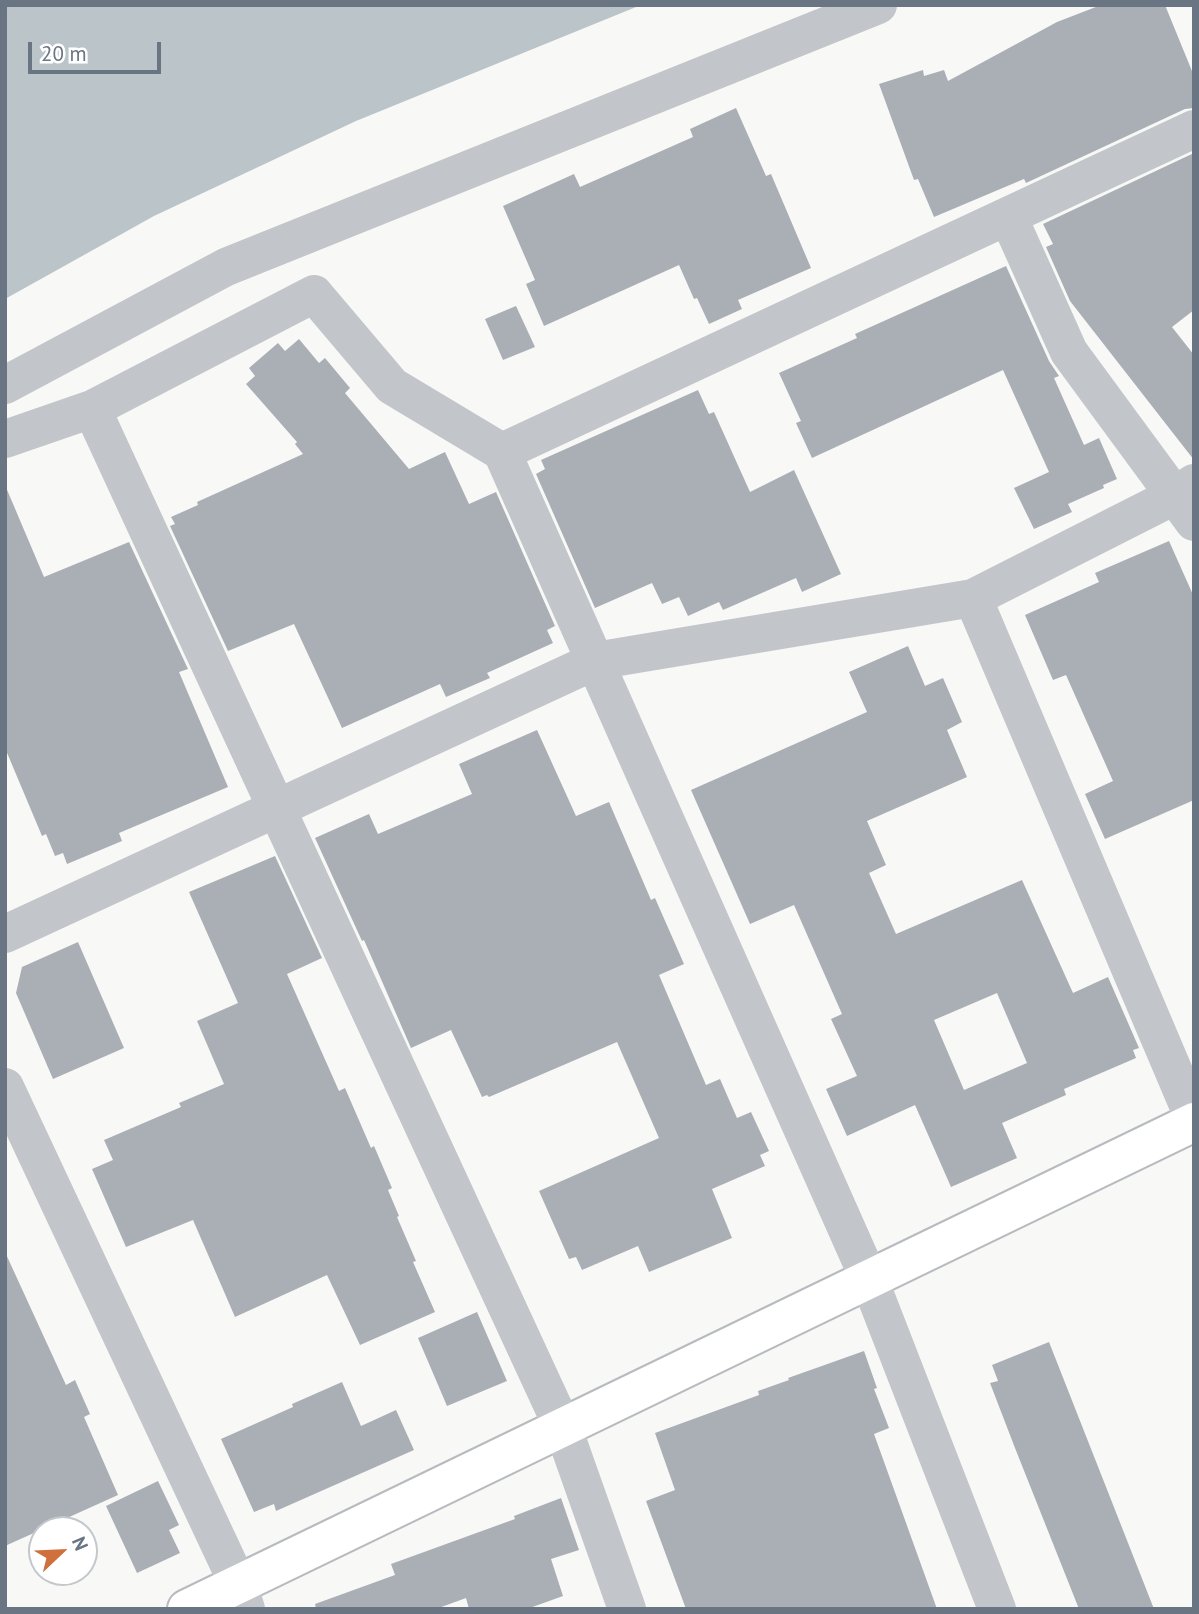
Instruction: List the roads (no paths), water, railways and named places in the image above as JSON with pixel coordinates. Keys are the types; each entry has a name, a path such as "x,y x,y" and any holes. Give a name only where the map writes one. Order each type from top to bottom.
{"street":[{"path":"5,385 226,267 878,5"},
{"path":"502,452 1194,129"},
{"path":"5,934 595,661 974,598 1187,500 1069,352 1008,216"},
{"path":"5,439 92,409 314,294 392,386 502,452 869,1279 997,1609"},
{"path":"92,409 563,1428 627,1609"},
{"path":"187,1609 242,1597 563,1428 1194,1121 974,598"},
{"path":"5,1087 242,1597"}]}
